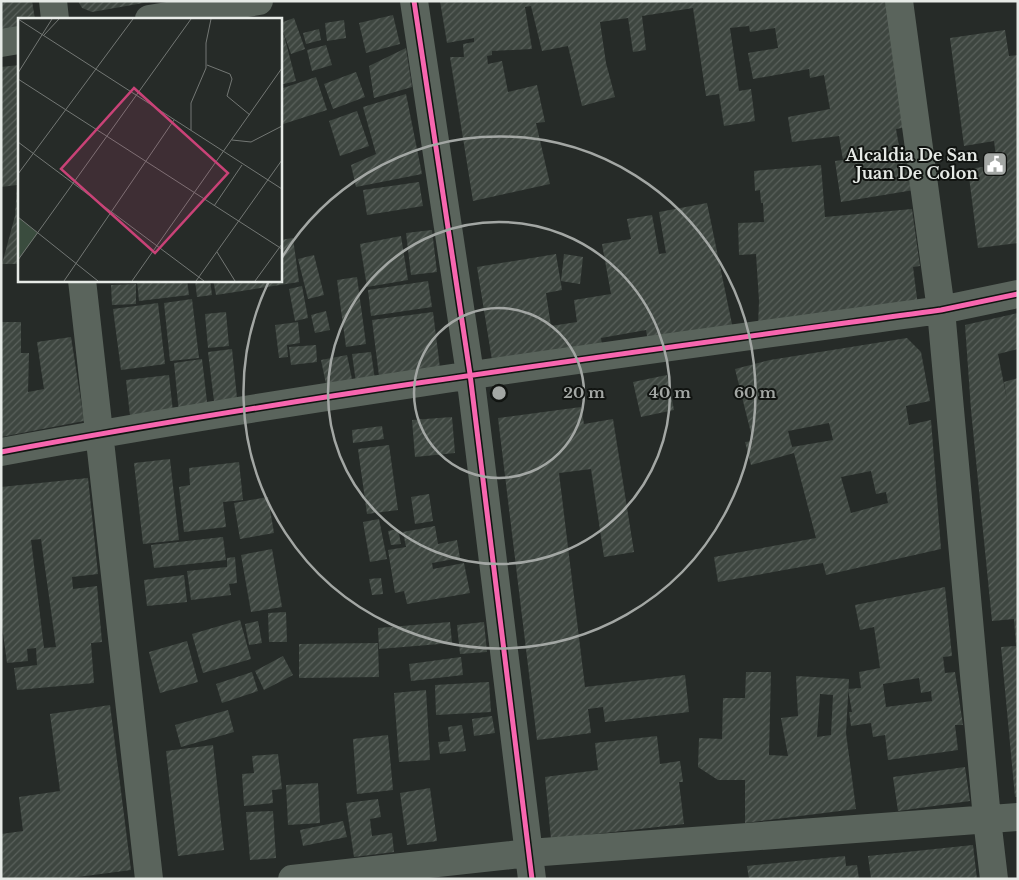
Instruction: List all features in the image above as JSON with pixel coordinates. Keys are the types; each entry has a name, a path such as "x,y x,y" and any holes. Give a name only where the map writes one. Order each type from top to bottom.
{"street":[{"path":"53,1 55,18"},
{"path":"155,18 259,1"},
{"path":"414,1 470,374 531,866"},
{"path":"899,1 941,310 994,879"},
{"path":"1,43 18,40"},
{"path":"82,281 149,879"},
{"path":"1,452 98,434 470,374 941,310 1018,294"},
{"path":"292,879 531,866 1018,817"}],"building":[{"path":"1,1 32,1 35,18 18,18 18,29 1,32"},
{"path":"78,1 149,2 92,12 82,8"},
{"path":"440,1 886,1 907,127 896,129 900,152 908,150 914,190 841,202 835,161 843,160 839,136 792,142 788,117 830,109 824,75 810,78 809,69 753,79 748,53 778,48 775,28 750,32 749,26 730,28 739,91 751,89 755,121 724,126 719,94 706,96 693,8 642,16 646,50 633,52 628,18 600,22 606,63 615,97 582,106 568,46 542,51 531,6 525,7 532,49 492,51 492,55 487,56 488,64 502,61 508,92 537,85 545,122 536,123 550,184 473,201 450,57 464,57 463,44 474,42 474,38 447,43"},
{"path":"393,15 400,44 366,53 359,23"},
{"path":"294,18 305,49 291,54 281,23"},
{"path":"344,20 346,38 327,41 325,23"},
{"path":"319,29 321,40 306,44 303,33"},
{"path":"1005,30 1009,56 1018,55 1018,243 978,248 968,169 997,165 994,141 964,146 950,38"},
{"path":"284,35 296,81 281,85 281,36"},
{"path":"326,45 332,65 312,71 307,50"},
{"path":"406,48 412,87 374,98 369,66"},
{"path":"18,65 18,264 2,264 15,216 17,185 1,187 1,67"},
{"path":"356,72 365,97 333,109 324,84"},
{"path":"316,77 327,110 281,125 281,89"},
{"path":"406,94 422,174 356,187 351,165 376,154 363,107"},
{"path":"357,111 369,146 340,156 329,121"},
{"path":"821,165 825,217 912,209 920,266 913,267 918,306 758,326 759,301 756,254 739,255 738,223 764,222 760,190 755,191 754,171"},
{"path":"419,182 423,206 367,215 363,190"},
{"path":"707,203 733,329 648,342 646,330 601,338 602,345 492,360 477,267 556,254 562,290 546,293 551,326 577,322 574,300 611,294 602,244 631,239 627,219 652,215 659,254 666,253 659,212"},
{"path":"432,230 437,272 411,275 406,233"},
{"path":"401,236 408,280 367,287 360,244"},
{"path":"293,238 299,282 216,295 213,281 281,281 281,240"},
{"path":"564,254 583,257 580,284 561,281"},
{"path":"314,255 324,295 308,299 298,259"},
{"path":"357,277 366,344 346,347 337,280"},
{"path":"137,281 187,281 189,295 139,301"},
{"path":"195,281 210,281 212,295 197,297"},
{"path":"428,281 432,307 371,316 368,290"},
{"path":"136,284 136,304 112,305 111,285"},
{"path":"302,286 308,318 295,321 289,289"},
{"path":"192,299 199,358 170,361 164,303"},
{"path":"158,303 165,364 121,370 113,309"},
{"path":"326,311 330,330 315,333 311,315"},
{"path":"226,312 229,346 208,348 205,314"},
{"path":"433,312 441,376 380,384 372,320"},
{"path":"1018,313 1018,349 998,354 1007,400 1004,382 1018,378 1018,797 1015,797 1001,647 1016,646 1014,619 992,621 971,410 965,325"},
{"path":"2,322 21,322 21,353 29,353 28,392 44,389 37,342 71,337 84,421 1,437"},
{"path":"298,322 300,343 287,345 288,357 279,358 275,325"},
{"path":"907,338 921,352 930,401 906,406 909,425 931,420 941,549 826,575 823,563 718,582 714,557 816,538 794,453 751,465 745,442 753,441 735,369 770,360","holes":["829,423 833,440 792,447 788,431","871,471 876,494 886,492 888,503 851,513 841,477"]},
{"path":"316,345 317,362 291,365 289,347"},
{"path":"232,349 237,398 214,401 208,352"},
{"path":"371,352 375,380 356,383 352,354"},
{"path":"347,355 353,384 327,389 321,360"},
{"path":"202,359 208,410 179,413 174,363"},
{"path":"169,375 173,412 130,416 126,380"},
{"path":"667,375 674,410 641,417 633,382"},
{"path":"581,407 584,424 613,419 634,552 604,557 591,469 559,473 585,687 685,675 689,712 605,722 603,707 588,709 591,733 537,740 498,418"},
{"path":"452,417 455,453 415,457 412,420"},
{"path":"382,426 384,439 353,443 352,430"},
{"path":"389,445 398,510 367,514 358,449"},
{"path":"170,459 179,540 143,544 134,463"},
{"path":"239,462 243,500 223,502 226,527 184,532 179,487 190,485 189,468"},
{"path":"88,478 98,574 72,577 73,589 97,586 102,642 91,643 94,683 17,690 14,668 37,665 36,648 27,649 28,661 7,663 1,618 1,487","holes":["41,539 56,647 44,648 31,540"]},
{"path":"429,494 433,521 415,524 411,497"},
{"path":"268,497 274,533 240,539 234,503"},
{"path":"379,519 387,559 370,562 363,522"},
{"path":"435,526 438,544 457,540 460,558 432,563 433,569 464,563 470,593 407,604 404,591 395,593 388,550 406,547 403,532"},
{"path":"398,529 401,544 391,545 388,531"},
{"path":"223,537 226,560 154,568 151,545"},
{"path":"272,549 282,607 251,612 241,555"},
{"path":"235,557 237,583 229,584 231,595 191,600 187,571 227,567 227,558"},
{"path":"184,575 187,602 147,606 144,580"},
{"path":"381,578 383,594 372,595 369,579"},
{"path":"945,587 952,656 943,657 945,673 955,672 963,725 955,725 958,750 888,760 885,735 873,737 871,723 851,726 849,712 852,712 848,689 861,688 859,672 880,668 874,627 860,630 855,605","holes":["919,678 921,693 931,691 932,701 886,707 883,684"]},
{"path":"286,612 287,642 269,642 268,613"},
{"path":"240,620 251,659 203,673 192,634"},
{"path":"258,621 262,643 249,645 245,624"},
{"path":"450,622 452,643 379,649 378,628"},
{"path":"484,622 487,652 460,654 457,625"},
{"path":"187,641 198,682 160,693 149,652"},
{"path":"378,643 379,677 299,678 299,644"},
{"path":"283,656 293,675 264,690 255,671"},
{"path":"461,657 463,675 411,681 409,664"},
{"path":"252,672 258,691 222,703 216,684"},
{"path":"746,672 771,672 769,755 788,756 781,718 798,716 796,676 849,679 846,733 856,809 745,823 745,780 718,780 698,767 699,738 722,739 723,698 745,698","holes":["820,694 833,695 831,735 817,737"]},
{"path":"489,682 491,712 436,715 435,685"},
{"path":"426,690 430,760 399,762 394,693"},
{"path":"110,705 131,870 63,879 1,879 1,834 23,831 19,797 60,791 50,714"},
{"path":"228,710 234,732 181,747 175,725"},
{"path":"492,716 495,733 474,736 472,719"},
{"path":"462,725 466,751 440,754 438,742 450,741 448,727"},
{"path":"388,735 393,790 357,794 353,739"},
{"path":"657,736 660,764 680,761 683,782 679,782 684,824 551,839 545,777 598,770 595,743"},
{"path":"213,745 224,850 178,856 166,751"},
{"path":"278,754 282,789 272,790 273,803 244,806 242,774 254,773 252,756"},
{"path":"965,767 970,801 898,811 893,777"},
{"path":"318,783 320,823 288,825 286,785"},
{"path":"430,788 437,841 407,845 400,793"},
{"path":"378,799 381,817 370,819 372,836 392,833 394,852 354,857 346,803"},
{"path":"273,811 276,858 250,860 246,812"},
{"path":"343,821 347,837 303,846 300,830"},
{"path":"973,845 977,879 871,879 868,856"},
{"path":"845,856 846,866 857,865 859,879 749,879 747,866"}],"cycle path":[{"path":"414,1 470,374 532,879"},
{"path":"1,452 235,411 941,310 1018,294"}],"place":[{"name":"Alcaldia De San Juan De Colon","path":"995,164"}]}
